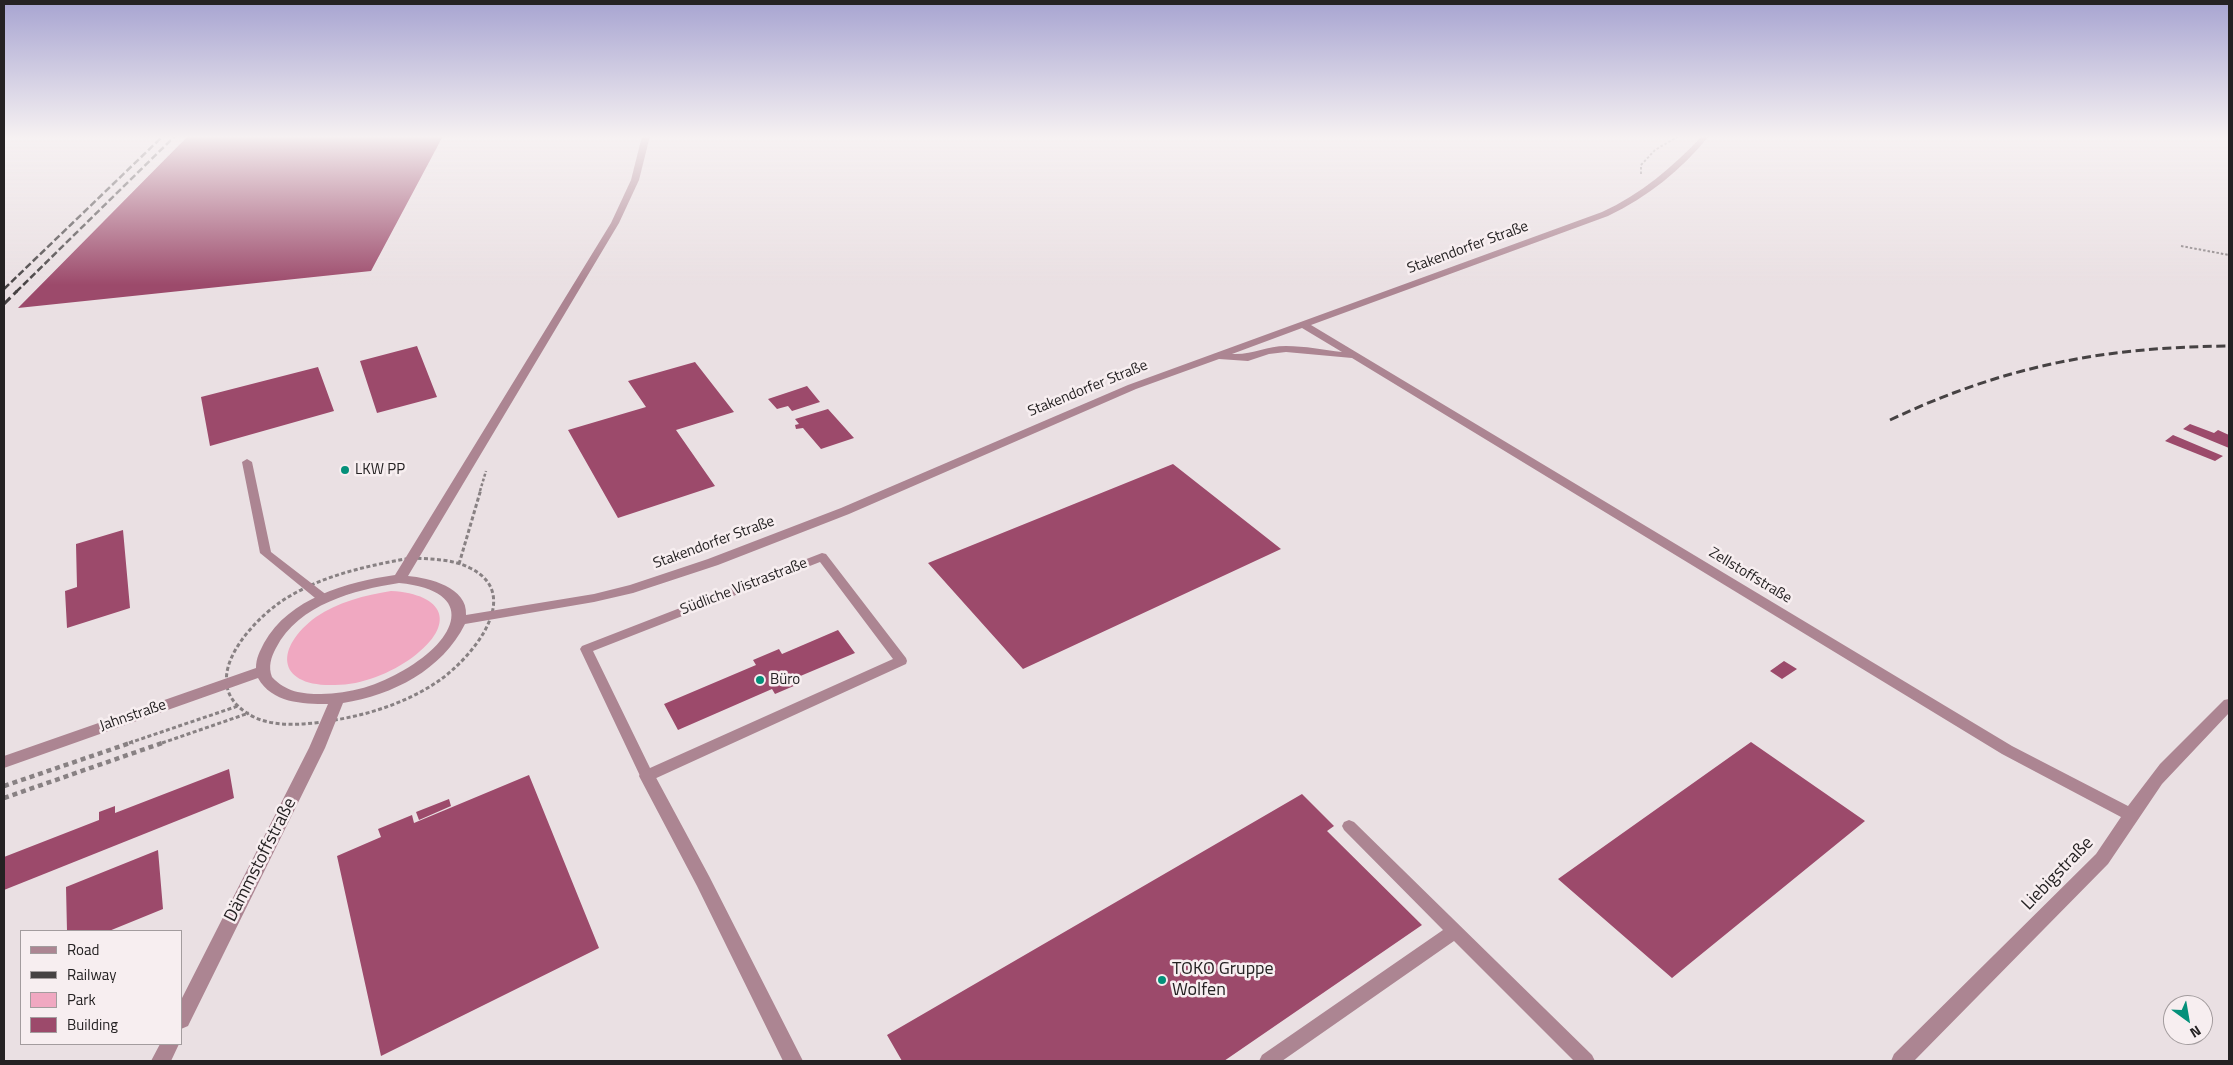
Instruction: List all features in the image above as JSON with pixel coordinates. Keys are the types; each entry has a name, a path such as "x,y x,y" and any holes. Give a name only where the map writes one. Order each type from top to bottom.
{"street":[{"path":"399,579 615,222 632,186"},
{"name":"Stakendorfer Straße","path":"458,621 553,606 632,589 712,562 845,511 1096,402 1216,356 1600,216 1649,191 1654,186"},
{"name":"Zellstoffstraße","path":"1304,324 1357,358 2007,750 2044,771 2130,814"},
{"name":"Zellstoffstraße","path":"1216,356 1248,358 1286,349 1322,352 1357,358"},
{"path":"399,579 429,582 450,593 456,601 459,610 458,621 451,637 437,653 410,674 375,689 338,698 319,700 286,695 275,689 267,681 263,671 263,659 268,646 277,633 290,620 324,599 362,585 399,579"},
{"name":"Jahnstraße","path":"4,762 263,671"},
{"name":"Dämmstoffstraße","path":"182,1018 329,721 338,698"},
{"name":"Liebigstraße","path":"1901,1061 2102,859 2116,841 2130,814 2164,769 2229,704"},
{"name":"Südliche Vistrastraße","path":"647,776 703,881 794,1061"},
{"path":"161,1061 169,1045"}],"lane":[{"path":"247,462 266,553 324,599"},
{"name":"Südliche Vistrastraße","path":"822,558 901,661 647,776 586,649 822,558"},
{"path":"1349,826 1586,1061"},
{"path":"1268,1061 1455,931"}],"path":[{"path":"1644,186 1649,191"},
{"path":"2181,246 2229,256"},
{"path":"459,564 486,476 486,464 477,452"},
{"path":"411,558 432,559 459,564 479,574 487,582 492,592 491,616 486,630 465,659 428,687 380,709 329,721 289,724 272,721 249,713 238,706 226,684 226,672 230,659 246,633 274,608 309,586 375,564 411,558"},
{"path":"4,786 238,706"},
{"path":"4,798 249,713"}],"green space":[{"path":"391,591 409,593 423,598 433,604 439,613 440,622 436,633 427,645 413,657 376,677 355,683 316,684 301,680 292,673 288,663 288,653 293,641 302,629 316,617 333,607 352,600"}],"building":[{"path":"139,186 416,186 371,271 18,308"},
{"path":"417,346 437,397 377,413 360,361"},
{"path":"695,362 734,412 676,430 715,486 618,518 568,430 646,407 628,381"},
{"path":"318,367 334,411 210,446 201,397"},
{"path":"807,386 820,402 792,411 788,406 777,409 768,399"},
{"path":"828,409 854,438 821,449 803,428 796,429 795,425 799,424 795,419"},
{"path":"2190,424 2214,433 2218,430 2229,435 2229,448 2183,429"},
{"path":"2173,435 2223,456 2215,461 2165,441"},
{"path":"1173,464 1281,549 1023,669 928,563"},
{"path":"123,530 130,608 67,628 65,591 77,587 76,544"},
{"name":"Büro","path":"838,630 855,653 798,677 801,683 775,694 772,689 678,730 664,704 756,665 753,660 779,649 782,654"},
{"path":"1784,661 1797,669 1782,679 1770,671"},
{"path":"1751,742 1865,821 1672,978 1558,879"},
{"path":"229,769 234,798 4,890 4,857 99,820 99,812 115,806 115,813"},
{"path":"529,775 599,948 381,1056 337,856 381,837 378,829 412,815 414,823"},
{"name":"TOKO Gruppe Wolfen","path":"1302,794 1334,826 1327,831 1422,925 1224,1061 902,1061 887,1035"},
{"path":"449,799 451,806 419,820 416,812"},
{"path":"158,850 163,909 111,930 67,930 66,887"}],"railway":[{"path":"4,289 111,186"},
{"path":"16,292 124,186"},
{"path":"4,304 16,292"},
{"path":"1890,420 1932,401 1973,386 2055,363 2139,350 2229,346"}],"place":[{"name":"LKW PP","path":"345,470"},
{"name":"Büro","path":"760,680"},
{"name":"TOKO Gruppe Wolfen","path":"1162,980"}]}
